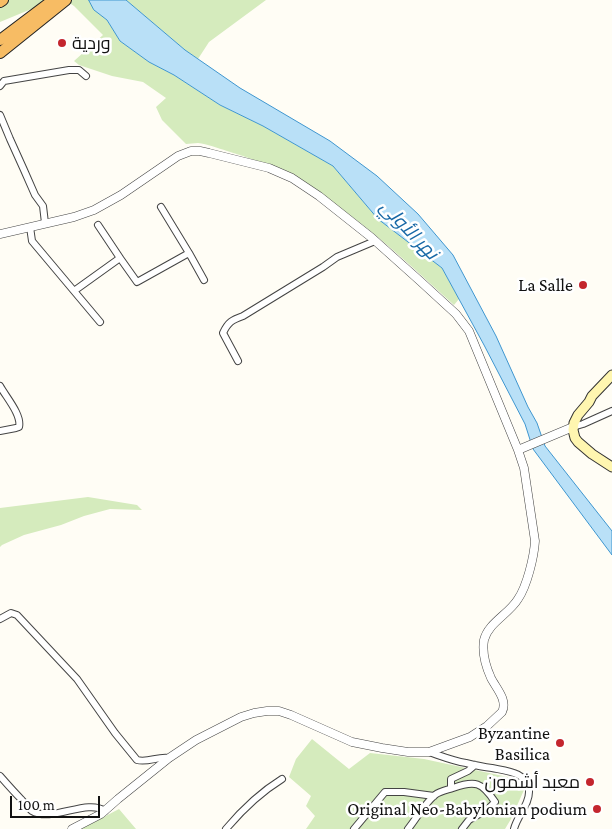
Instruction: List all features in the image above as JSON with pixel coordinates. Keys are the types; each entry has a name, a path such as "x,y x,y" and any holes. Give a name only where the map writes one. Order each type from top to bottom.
{"highway":[{"path":"0,40 54,3 66,0"},
{"path":"0,59 34,27 54,3"},
{"path":"0,53 34,27"}],"main road":[{"path":"612,375 592,396 585,400 574,413 570,422 572,429 571,440 575,445 612,467"}],"street":[{"path":"0,86 4,81 69,70 79,70 86,76"},
{"path":"0,115 35,195 43,206 45,223"},
{"path":"0,234 74,217 94,210 132,188 172,160 191,151 200,151 269,168 292,178 319,196 375,241 464,323 469,331 524,468 535,550 518,600 492,626 486,634 484,641 486,661 491,678 503,700 504,708 502,712 470,738 429,752"},
{"path":"161,207 204,280"},
{"path":"98,226 137,282 189,253"},
{"path":"30,228 32,241 100,322"},
{"path":"238,361 223,333 226,326 232,320 259,307 324,268 337,257 375,241"},
{"path":"74,291 120,258"},
{"path":"0,386 20,422 19,427 0,431"},
{"path":"518,452 612,411"},
{"path":"0,619 13,613 18,617 77,679 136,760 169,758"},
{"path":"72,829 101,814 169,758 196,740 254,713 279,711 352,742 399,751 429,752 464,763 507,770 517,774 527,782 529,790 528,799 514,829"},
{"path":"452,788 451,779 468,771 475,765"},
{"path":"0,776 29,808 37,813 73,811 93,807 101,808 105,811"},
{"path":"226,829 249,804 282,779"},
{"path":"408,829 427,803 437,794 467,783 477,784 487,790 495,802 488,809 469,820 462,829"},
{"path":"354,829 385,792 404,792 434,796"}],"green space":[{"path":"0,0 48,0 41,5 0,22"},
{"path":"65,0 89,0 95,10 107,20 120,41 149,62 174,75 220,105 263,126 333,166 378,219 442,268 459,299 454,305 349,214 291,177 260,162 216,147 198,143 186,144 162,120 156,107 166,98 143,82 112,76 79,65 74,61 103,35 74,6"},
{"path":"126,0 266,0 209,42 198,59"},
{"path":"88,497 137,505 142,510 110,509 24,535 0,547 0,508"},
{"path":"312,739 349,769 370,753 424,759 517,779 524,790 505,829 306,829 315,816 306,806 311,796 289,777 296,759"},
{"path":"119,809 136,829 81,829"}],"water":[{"name":"نهر الأولي","path":"89,0 126,0 185,50 240,88 330,141 377,176 418,214 453,255 496,336 537,423 545,446 612,531 612,555 533,449 525,424 442,268 378,219 333,166 263,126 220,105 174,75 149,62 120,41 107,20 94,10"}],"place":[{"name":"وردية","path":"62,43"},
{"name":"La Salle","path":"583,285"},
{"name":"Byzantine Basilica","path":"560,743"},
{"name":"معبد أشمون","path":"590,782"},
{"name":"Original Neo-Babylonian podium","path":"597,809"}]}
